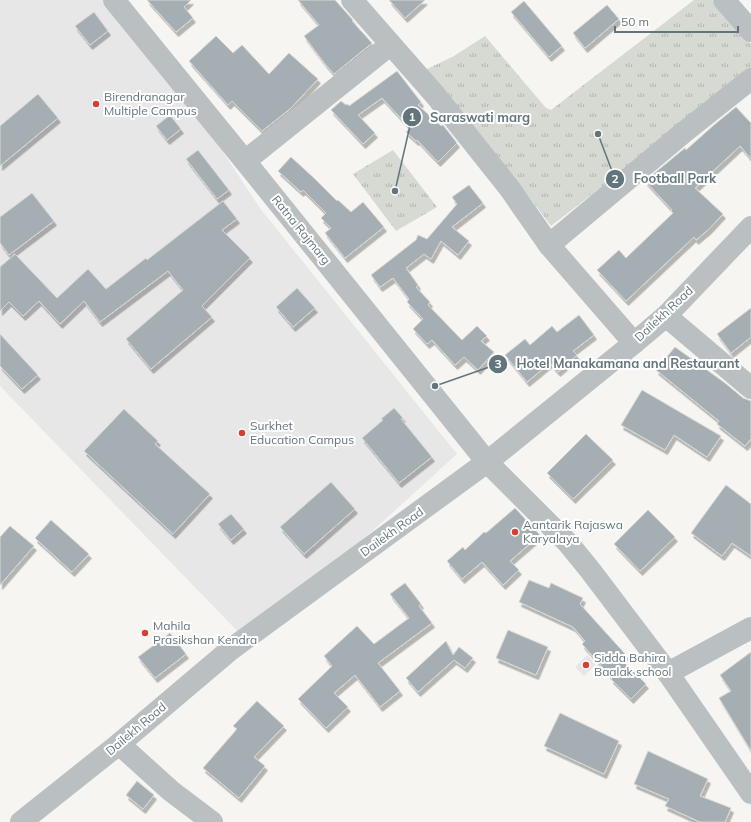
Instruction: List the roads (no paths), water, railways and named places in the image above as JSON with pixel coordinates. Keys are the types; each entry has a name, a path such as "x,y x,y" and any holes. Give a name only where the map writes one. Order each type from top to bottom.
{"street":[{"name":"Ratna Rajmarg","path":"114,0 487,462 568,543 590,570 668,673 751,793"},
{"path":"724,0 751,31"},
{"path":"357,2 390,45 440,102 510,189 549,245 634,343"},
{"path":"245,161 390,45"},
{"path":"549,245 683,133 751,79"},
{"name":"Dailekh Road","path":"21,822 119,744 230,650 487,462 634,343 666,316 751,227"},
{"path":"666,316 751,388"},
{"path":"668,673 751,628"},
{"path":"119,744 171,791 212,822"}],"place":[{"name":"Birendranagar Multiple Campus","path":"96,104"},
{"name":"Football Park","path":"598,134"},
{"name":"Saraswati marg","path":"395,191"},
{"name":"Hotel Manakamana and Restaurant","path":"435,386"},
{"name":"Surkhet Education Campus","path":"242,433"},
{"name":"Aantarik Rajaswa Karyalaya","path":"515,532"},
{"name":"Mahila Prasikshan Kendra","path":"145,633"},
{"name":"Sidda Bahira Baalak school","path":"586,665"}]}
